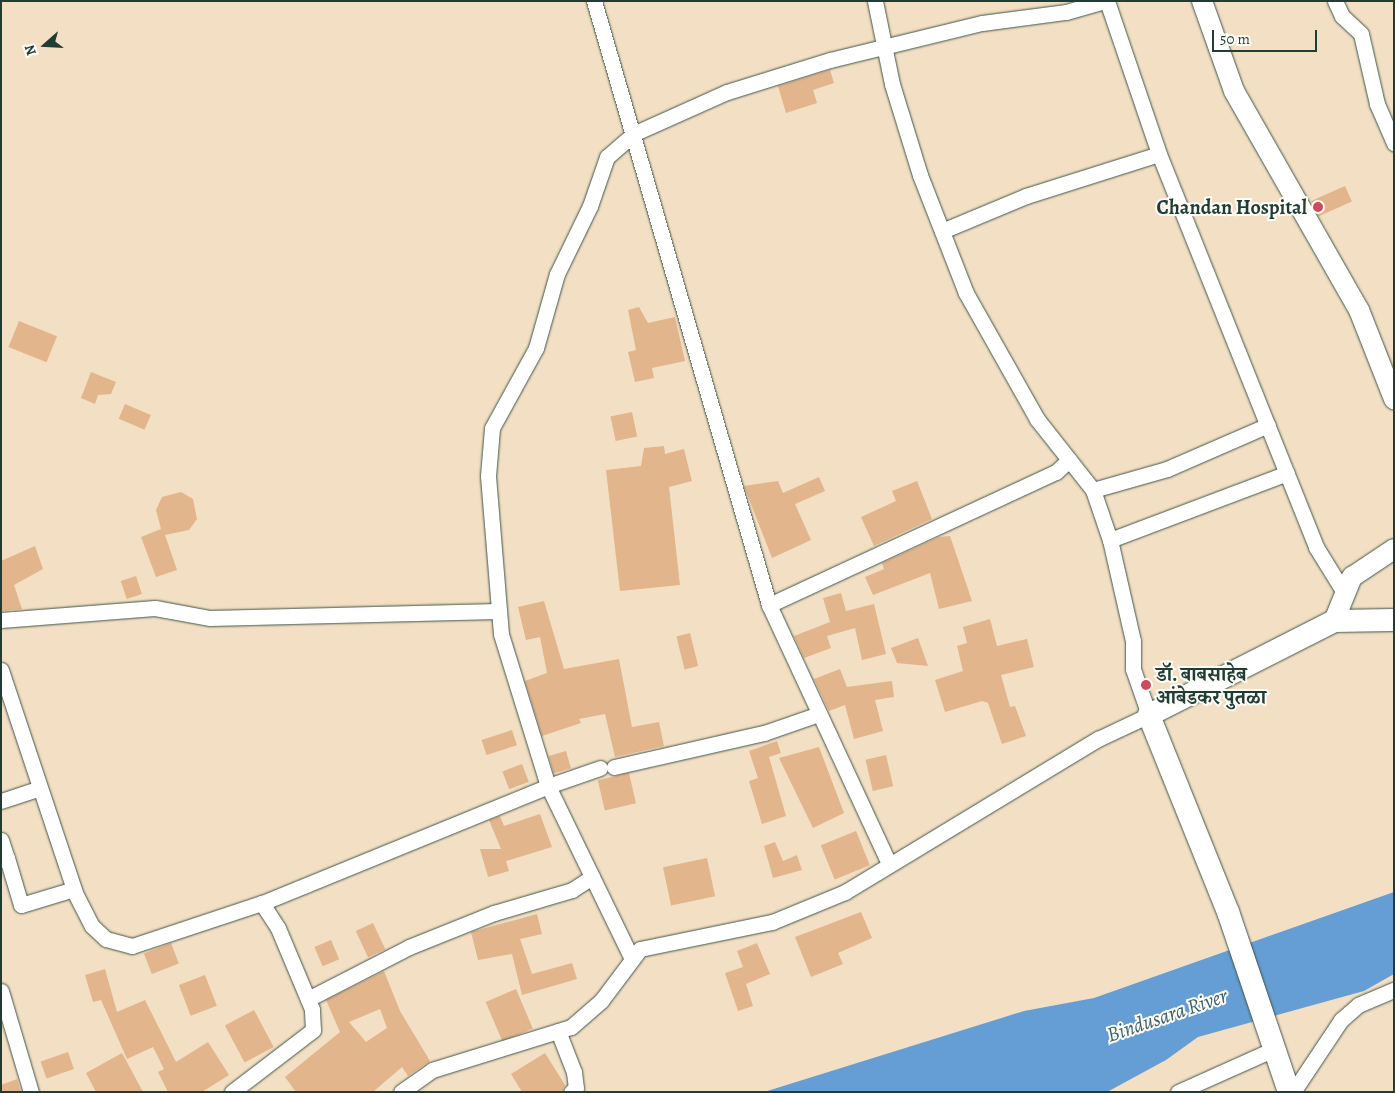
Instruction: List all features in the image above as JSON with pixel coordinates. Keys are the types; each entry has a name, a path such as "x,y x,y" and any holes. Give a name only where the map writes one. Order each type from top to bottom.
{"main road":[{"path":"1291,1092 1274,1049 1228,912 1149,715 1334,622 1394,620"}],"street":[{"path":"594,1 769,605 889,864"},
{"path":"401,1092 432,1070 571,1027 602,1001 632,959 648,947 772,922 845,892 1098,739 1149,715 1133,669 1133,641 1110,540 1092,490 1037,419 966,293 920,175 885,48 875,1"},
{"path":"632,959 548,786 498,611 488,476 492,428 536,348 557,274 590,206 607,157 633,134 727,92 982,23 1066,12 1106,1 1160,154 1316,547 1345,594"},
{"path":"1202,1 1234,91 1359,310 1394,399"},
{"path":"1335,1 1342,16 1360,34 1377,104 1394,143"},
{"path":"942,231 1026,196 1160,154"},
{"path":"1092,490 1167,469 1268,425"},
{"path":"769,605 1056,472 1069,460"},
{"path":"1110,540 1287,473"},
{"path":"1334,622 1352,577 1394,549"},
{"path":"1,620 155,608 210,618 498,611"},
{"path":"1,670 74,889 92,926 106,939 132,946 262,903 548,786 607,767 764,733 819,714"},
{"path":"1,801 40,788"},
{"path":"1,840 4,859 21,905 74,889"},
{"path":"308,999 409,947 494,913 572,890 592,877"},
{"path":"237,1090 313,1030 308,999 278,928 262,903"},
{"path":"1291,1092 1341,1020 1358,1006 1394,990"},
{"path":"1,991 31,1092"},
{"path":"558,1031 574,1072 576,1088 571,1092"},
{"path":"1178,1092 1274,1049"}],"water":[{"name":"Bindusara River","path":"1394,892 1394,974 1364,991 1198,1037 1166,1060 1107,1092 764,1092 1024,1011 1094,998"}],"building":[{"path":"830,70 834,83 813,90 817,103 786,113 778,86"},
{"path":"1345,186 1352,202 1318,217 1311,201"},
{"path":"639,307 648,323 675,317 685,361 652,368 654,378 635,382 628,352 636,350 628,310"},
{"path":"19,321 57,336 47,362 9,347"},
{"path":"91,372 116,382 111,394 98,395 95,404 81,398"},
{"path":"125,404 151,415 145,430 119,419"},
{"path":"632,412 637,436 616,441 610,417"},
{"path":"664,446 665,454 684,449 692,481 669,487 680,585 620,591 606,470 641,466 644,448"},
{"path":"819,477 825,491 795,504 811,540 772,558 744,486 778,481 783,493"},
{"path":"917,481 932,519 874,546 861,517 896,501 892,491"},
{"path":"181,492 193,499 197,519 189,530 165,535 177,570 156,577 141,537 161,529 156,510 162,497"},
{"path":"950,536 972,601 939,609 930,573 873,595 865,577 884,569 882,563 939,537"},
{"path":"35,546 43,569 14,585 22,609 1,611 1,561"},
{"path":"136,576 142,594 127,599 121,581"},
{"path":"841,593 846,611 874,604 886,654 862,660 855,628 827,636 831,648 804,658 794,636 830,622 823,598"},
{"path":"544,601 564,669 619,659 632,727 659,722 664,746 615,757 605,714 579,719 581,723 542,736 525,681 547,673 540,637 526,640 518,607"},
{"path":"990,619 997,646 1027,639 1034,667 1001,675 1010,707 1015,706 1026,736 1002,744 988,703 982,701 945,712 935,680 963,671 957,646 967,643 963,627"},
{"path":"690,633 698,666 685,669 676,636"},
{"path":"918,638 928,666 897,663 891,648"},
{"path":"840,669 847,687 892,681 894,697 875,700 883,731 854,739 845,705 829,711 814,679"},
{"path":"512,730 517,745 487,755 482,740"},
{"path":"777,741 781,753 769,757 786,816 762,824 749,781 758,778 749,751"},
{"path":"819,747 844,813 813,828 779,758"},
{"path":"566,751 571,768 554,773 549,756"},
{"path":"886,755 893,786 873,791 866,760"},
{"path":"522,764 529,782 509,789 502,772"},
{"path":"629,773 636,803 605,810 598,780"},
{"path":"540,814 552,847 506,861 509,871 488,877 480,849 501,849 489,820 500,816 504,826"},
{"path":"856,831 870,865 835,880 821,845"},
{"path":"775,842 783,861 797,855 802,870 773,878 764,846"},
{"path":"707,858 715,896 671,906 663,867"},
{"path":"861,912 872,938 838,953 843,964 811,977 795,937"},
{"path":"537,914 542,934 520,939 532,974 572,963 577,979 522,995 512,954 478,960 471,932"},
{"path":"373,923 385,949 368,957 356,931"},
{"path":"331,940 339,959 323,966 314,947"},
{"path":"171,943 179,964 152,974 144,953"},
{"path":"757,943 770,974 746,984 753,1006 738,1011 725,973 743,967 737,951"},
{"path":"105,969 117,1012 145,1000 176,1062 208,1042 229,1075 202,1092 168,1092 158,1072 164,1069 153,1047 127,1059 101,1000 93,1002 85,975"},
{"path":"384,971 400,1011 430,1061 408,1076 402,1067 373,1092 296,1092 285,1077 340,1032 326,1000","holes":["380,1009 387,1028 366,1042 349,1022"]},
{"path":"205,975 217,1006 191,1016 179,985"},
{"path":"516,989 533,1029 502,1041 486,1002"},
{"path":"254,1010 274,1047 245,1063 225,1025"},
{"path":"68,1052 74,1069 46,1078 41,1061"},
{"path":"122,1053 143,1092 96,1092 86,1073"},
{"path":"545,1053 565,1085 562,1092 522,1092 511,1074"},
{"path":"17,1079 21,1092 1,1092 1,1085"}],"place":[{"name":"Chandan Hospital","path":"1318,207"},
{"name":"डॉ. बाबसाहेब आंबेडकर पुतळा","path":"1146,685"}]}
